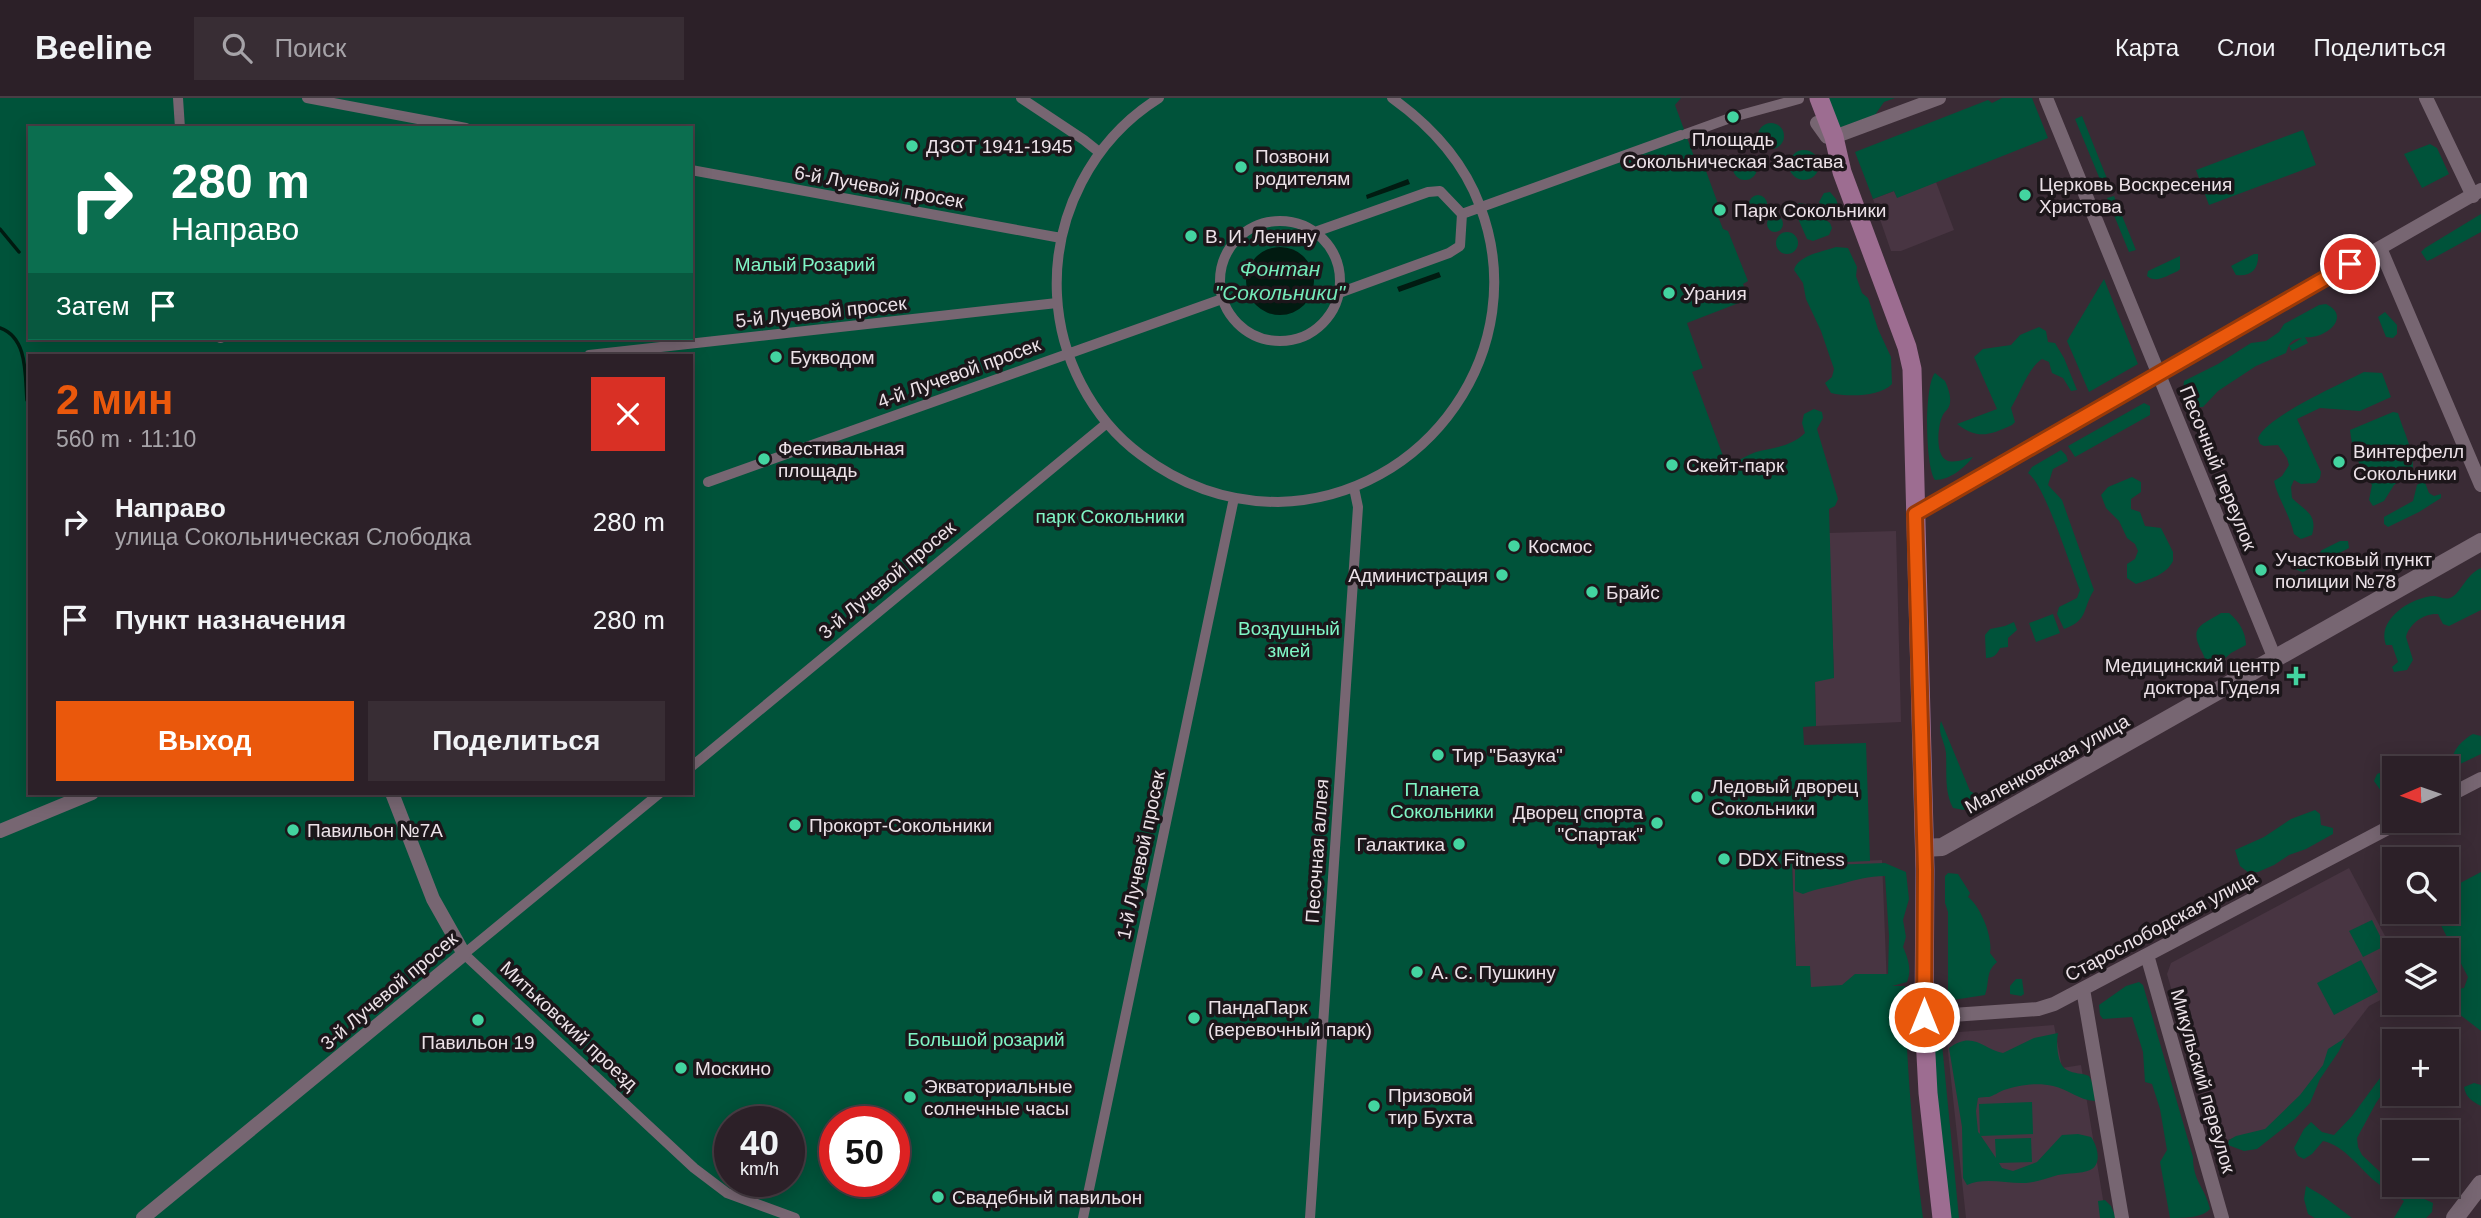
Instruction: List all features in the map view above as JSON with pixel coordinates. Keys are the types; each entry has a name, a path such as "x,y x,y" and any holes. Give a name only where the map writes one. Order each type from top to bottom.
{"main road":[{"path":"1819,98 1834,137 1842,172 1910,358 1924,848 1924,1017 1929,1105 1942,1218"},
{"path":"1803,99 1842,172"}],"street":[{"path":"178,98 180,126"},
{"path":"307,98 455,126"},
{"path":"1021,98 1084,139 1099,152"},
{"path":"1159,98 1121,128 1099,152 1076,193 1061,237 1056,281 1057,303 1068,354 1085,391 1107,423 1130,447 1159,469 1208,492 1264,502 1295,501 1354,488 1388,470 1426,441 1446,420 1474,374 1489,329 1494,290 1493,261 1488,232 1470,183 1442,142 1414,114 1392,98"},
{"path":"1817,122 1828,137 1834,137 1939,98"},
{"name":"Песочный переулок","path":"2046,98 2274,659"},
{"path":"1915,514 2477,193 2426,98"},
{"path":"1462,214 1733,117 1803,99"},
{"name":"6-й Лучевой просек","path":"693,170 1061,237"},
{"path":"1315,232 1428,192 1440,191 1462,214 1460,246 1449,253 1339,293"},
{"path":"1282,221 1302,225 1315,232 1329,245 1340,272 1339,293 1333,310 1318,328 1308,335 1285,342 1262,339 1242,329 1227,311 1222,299 1220,274 1232,244 1248,230 1282,221"},
{"path":"2380,248 2481,485"},
{"name":"4-й Лучевой просек","path":"708,482 1222,299"},
{"name":"5-й Лучевой просек","path":"598,354 1057,303"},
{"name":"3-й Лучевой просек","path":"693,765 1107,423"},
{"name":"Песочная аллея","path":"1310,1218 1358,507 1354,488"},
{"name":"1-й Лучевой просек","path":"1083,1218 1234,498"},
{"name":"Маленковская улица","path":"1924,848 1942,847 2481,542"},
{"path":"2459,790 2481,779"},
{"path":"0,831 87,795"},
{"name":"Митьковский проезд","path":"393,795 433,899 464,954 694,1168 727,1193 795,1218"},
{"name":"3-й Лучевой просек","path":"144,1218 658,795"},
{"name":"Старослободская улица","path":"1924,1017 2046,1007 2382,831"},
{"name":"Микульский переулок","path":"2147,955 2222,1218"},
{"path":"2083,989 2122,1218"},
{"path":"2455,1218 2481,1184"}],"shaded area":[{"path":"1936,182 1954,230 1901,251 1891,251 1873,199 1894,191 1897,197"},
{"path":"1896,531 1901,722 1816,726 1815,681 1834,677 1829,533"},
{"path":"1882,860 1887,987 1811,990 1796,966 1792,864"},
{"path":"2349,868 2386,938 2382,938 2382,999 2369,1006 2277,1126 2216,1143 2167,974 2171,963"},
{"path":"2054,1025 2062,1068 2081,1065 2106,1218 1966,1218 1946,1033"}],"green space":[{"name":"парк Сокольники","path":"0,98 1681,98 1675,105 1696,162 1706,171 1721,212 1717,214 1723,229 1728,231 1748,281 1743,284 1749,299 1687,323 1703,368 1692,372 1726,464 1794,441 1805,433 1802,423 1804,414 1814,409 1822,412 1823,418 1817,429 1838,499 1835,506 1829,509 1834,678 1815,682 1816,726 1803,727 1804,745 1866,743 1870,861 1792,864 1796,966 1810,966 1811,987 1842,985 1855,974 1888,974 1889,936 1885,876 1862,878 1803,894 1795,891 1795,868 1885,863 1906,872 1909,899 1903,920 1906,937 1903,947 1909,973 1907,982 1892,986 1905,986 1916,1160 1923,1218 0,1218"},
{"path":"1824,98 1895,98 1884,102 1875,115 1840,128"},
{"path":"2002,98 2032,98 2048,138 1897,198 1894,191 1873,199 1855,152 1988,100 1992,103"},
{"path":"2082,116 2112,191 2106,194 2075,119"},
{"path":"1771,123 1780,127 1784,136 1780,145 1771,149 1762,145 1758,136 1762,127"},
{"path":"2303,130 2316,165 2209,205 2196,170"},
{"path":"2430,144 2437,148 2449,174 2422,188 2404,154"},
{"path":"1804,150 1815,154 1819,165 1815,176 1804,180 1793,176 1789,165 1793,154"},
{"path":"1745,156 1754,159 1757,168 1754,177 1745,180 1736,177 1733,168 1736,159"},
{"path":"1830,192 1836,199 1841,215 1838,219 1823,210 1819,202 1824,193"},
{"path":"1758,195 1764,198 1767,204 1764,210 1758,213 1752,210 1749,204 1752,198"},
{"path":"2114,196 2136,250 2129,252 2107,198"},
{"path":"1799,203 1805,204 1830,223 1832,228 1829,235 1813,241 1807,239 1796,214 1795,209"},
{"path":"2481,214 2481,232 2427,261 2421,252 2425,248"},
{"path":"1775,216 1783,224 1775,232 1767,224"},
{"path":"1787,232 1795,235 1798,243 1795,251 1787,254 1779,251 1776,243 1779,235"},
{"path":"1836,247 1848,248 1857,267 1856,276 1862,293 1868,298 1891,357 1892,384 1880,391 1863,395 1831,393 1825,383 1832,377 1834,369 1806,299 1803,283 1794,270 1805,257"},
{"path":"2258,254 2258,259 2253,271 2246,275 2236,275 2231,266"},
{"path":"2180,256 2178,271 2158,279 2147,276 2148,271"},
{"path":"2104,279 2138,364 2089,392 2067,341"},
{"path":"2326,304 2334,309 2337,315 2333,327 2320,335 2305,337 2308,343 2292,351 2289,346 2302,338 2293,341 2289,345 2286,353 2256,366 2218,391 2203,407 2190,403 2184,391 2184,381 2251,343 2266,341 2279,332 2284,324 2319,305"},
{"path":"2385,312 2397,325 2397,334 2393,338 2386,337 2378,317"},
{"path":"2039,327 2046,331 2048,342 2055,343 2077,390 2071,391 2063,378 2052,373 2049,362 2042,359 2029,374 2011,408 2015,422 2012,425 1978,434 1957,424 1997,409 1974,357 1983,349 2011,345 2020,335"},
{"path":"2364,372 2382,373 2391,397 2360,411 2320,408 2297,419 2321,472 2316,483 2301,484 2294,480 2291,487 2292,498 2312,517 2313,522 2312,535 2301,539 2294,534 2274,481 2282,476 2289,465 2287,458 2278,445 2264,446 2258,438 2264,429 2289,411"},
{"path":"1935,373 1945,381 1950,397 1939,427 1940,452 1949,461 1973,457 1956,473 1935,480 1929,459 1927,426 1929,393"},
{"path":"2144,403 2150,406 2150,415 2075,457 2068,446"},
{"path":"2393,412 2398,413 2408,442 2413,471 2394,485 2384,501 2373,506 2369,500 2372,485 2357,459 2350,430"},
{"path":"2061,450 2068,461 2053,469 2048,485 2062,500 2094,590 2078,622 2064,629 2057,614 2059,607 2077,598 2080,590 2042,493 2028,473 2032,467"},
{"path":"2132,477 2141,482 2141,492 2131,499 2131,509 2140,512 2145,526 2161,528 2173,552 2173,561 2166,570 2136,584 2127,578 2127,564 2135,559 2138,551 2135,544 2127,538 2119,521 2106,508 2101,495 2108,487"},
{"path":"2424,480 2429,493 2434,496 2441,494 2441,498 2388,527 2384,524 2384,517 2413,501 2417,485"},
{"path":"2340,541 2348,541 2349,548 2303,572 2297,570 2289,560 2291,553 2298,554 2304,561"},
{"path":"2481,568 2481,610 2449,626 2443,624 2438,614 2418,620 2406,637 2413,660 2407,670 2394,672 2392,667 2398,662 2392,645 2386,645 2384,635 2391,618 2416,600 2434,596 2446,599 2454,596 2471,575"},
{"path":"2221,613 2229,613 2236,620 2246,645 2211,668 2198,644 2197,632 2202,624"},
{"path":"2053,614 2060,633 2036,642 2029,623"},
{"path":"2014,622 2017,630 2008,638 2008,647 2000,648 1994,656 1986,658 1985,635 1990,629"},
{"path":"1941,721 1970,791 1981,797 1964,810 1953,808 1948,795"},
{"path":"2473,734 2481,736 2481,754 2459,765 2459,756 2453,755 2465,739"},
{"path":"2382,773 2382,798 2381,791 2374,781 2377,774"},
{"path":"2315,810 2320,814 2321,825 2333,828 2333,834 2258,872 2249,873 2240,866 2235,850 2264,837 2291,819"},
{"path":"2481,872 2481,1031 2459,1014 2459,989 2464,988 2468,977 2459,960 2459,938 2448,938 2440,924 2459,924 2459,884"},
{"path":"1948,873 1958,874 1988,931 1990,953 1997,962 1989,973 1985,995 1953,1000 1948,994 1945,876"},
{"path":"2372,920 2382,940 2382,948 2363,957 2349,931"},
{"path":"2361,960 2378,992 2334,1015 2317,983"},
{"path":"2016,979 2022,979 2024,994 2021,996 2010,994 2010,986"},
{"path":"2139,982 2143,985 2193,1157 2195,1173 2210,1209 2198,1216 2170,1218 2160,1162 2167,1150 2160,1109 2152,1084 2145,1082 2143,1052 2132,1017 2103,1019 2100,1015 2099,1005 2126,986"},
{"path":"2058,1033 2057,1048 2061,1064 2070,1071 2089,1076 2095,1101 2047,1085 2010,1088 1989,1097 1978,1098 1978,1132 1980,1134 1979,1104 2032,1102 2033,1134 1981,1136 1996,1158 1995,1139 2031,1138 2032,1162 1999,1163 2002,1168 2013,1171 2037,1162 2062,1135 2078,1134 2093,1140 2098,1154 2094,1167 2030,1182 1989,1181 1967,1185 1963,1178 1962,1127 1949,1048 1957,1043 1971,1041 2003,1053 2034,1038"},
{"path":"1941,1034 1959,1218 1947,1218 1934,1055 1935,1037"},
{"path":"2345,1038 2320,1079 2310,1103 2295,1119 2257,1149 2244,1151 2228,1145 2229,1140 2236,1136 2265,1129 2300,1095 2323,1065 2328,1049"},
{"path":"2382,1075 2382,1094 2357,1138 2362,1155 2382,1174 2382,1186 2345,1152 2331,1143 2323,1141 2304,1159 2298,1156 2294,1148 2311,1122 2322,1132 2334,1135 2352,1116"},
{"path":"2474,1083 2481,1085 2481,1106 2470,1099 2465,1091 2464,1087"},
{"path":"2306,1186 2352,1218 2315,1218 2308,1214 2304,1199"},
{"path":"2398,1197 2420,1197 2433,1203 2432,1212 2426,1218 2394,1218 2404,1201"},
{"path":"2105,1200 2116,1218 2100,1218 2098,1201"}],"water":[{"path":"1408,179 1410,184 1367,199 1366,195"},
{"name":"Фонтан \"Сокольники\"","path":"1280,247 1293,250 1304,257 1311,268 1314,281 1311,294 1304,305 1293,312 1280,315 1267,312 1256,305 1249,294 1246,281 1249,268 1256,257 1267,250"},
{"path":"1439,272 1441,277 1399,292 1397,287"}],"waterway":[{"path":"0,229 19,252"},
{"path":"0,328 16,340 20,349 25,369 27,400"}],"place":[{"name":"Площадь Сокольническая Застава","path":"1733,117"},
{"name":"ДЗОТ 1941-1945","path":"912,146"},
{"name":"Позвони родителям","path":"1241,167"},
{"name":"Церковь Воскресения Христова","path":"2025,195"},
{"name":"Парк Сокольники","path":"1720,210"},
{"name":"В. И. Ленину","path":"1191,236"},
{"name":"Урания","path":"1669,293"},
{"name":"Букводом","path":"776,357"},
{"name":"Фестивальная площадь","path":"764,459"},
{"name":"Винтерфелл Сокольники","path":"2339,462"},
{"name":"Скейт-парк","path":"1672,465"},
{"name":"Космос","path":"1514,546"},
{"name":"Участковый пункт полиции №78","path":"2261,570"},
{"name":"Администрация","path":"1502,575"},
{"name":"Брайс","path":"1592,592"},
{"name":"Медицинский центр доктора Гуделя","path":"2296,676"},
{"name":"Тир \"Базука\"","path":"1438,755"},
{"name":"Ледовый дворец Сокольники","path":"1697,797"},
{"name":"Дворец спорта \"Спартак\"","path":"1657,823"},
{"name":"Прокорт-Сокольники","path":"795,825"},
{"name":"Павильон №7А","path":"293,830"},
{"name":"Галактика","path":"1459,844"},
{"name":"DDX Fitness","path":"1724,859"},
{"name":"А. С. Пушкину","path":"1417,972"},
{"name":"ПандаПарк (веревочный парк)","path":"1194,1018"},
{"name":"Павильон 19","path":"478,1020"},
{"name":"Москино","path":"681,1068"},
{"name":"Экваториальные солнечные часы","path":"910,1097"},
{"name":"Призовой тир Бухта","path":"1374,1106"},
{"name":"Свадебный павильон","path":"938,1197"}],"route":[{"path":"1924,1017 1925,870 1915,514 2350,264"}],"park label":[{"name":"Малый Розарий","path":"805,264"},
{"name":"Воздушный змей","path":"1289,639"},
{"name":"Планета Сокольники","path":"1442,800"},
{"name":"Большой розарий","path":"986,1039"}]}
